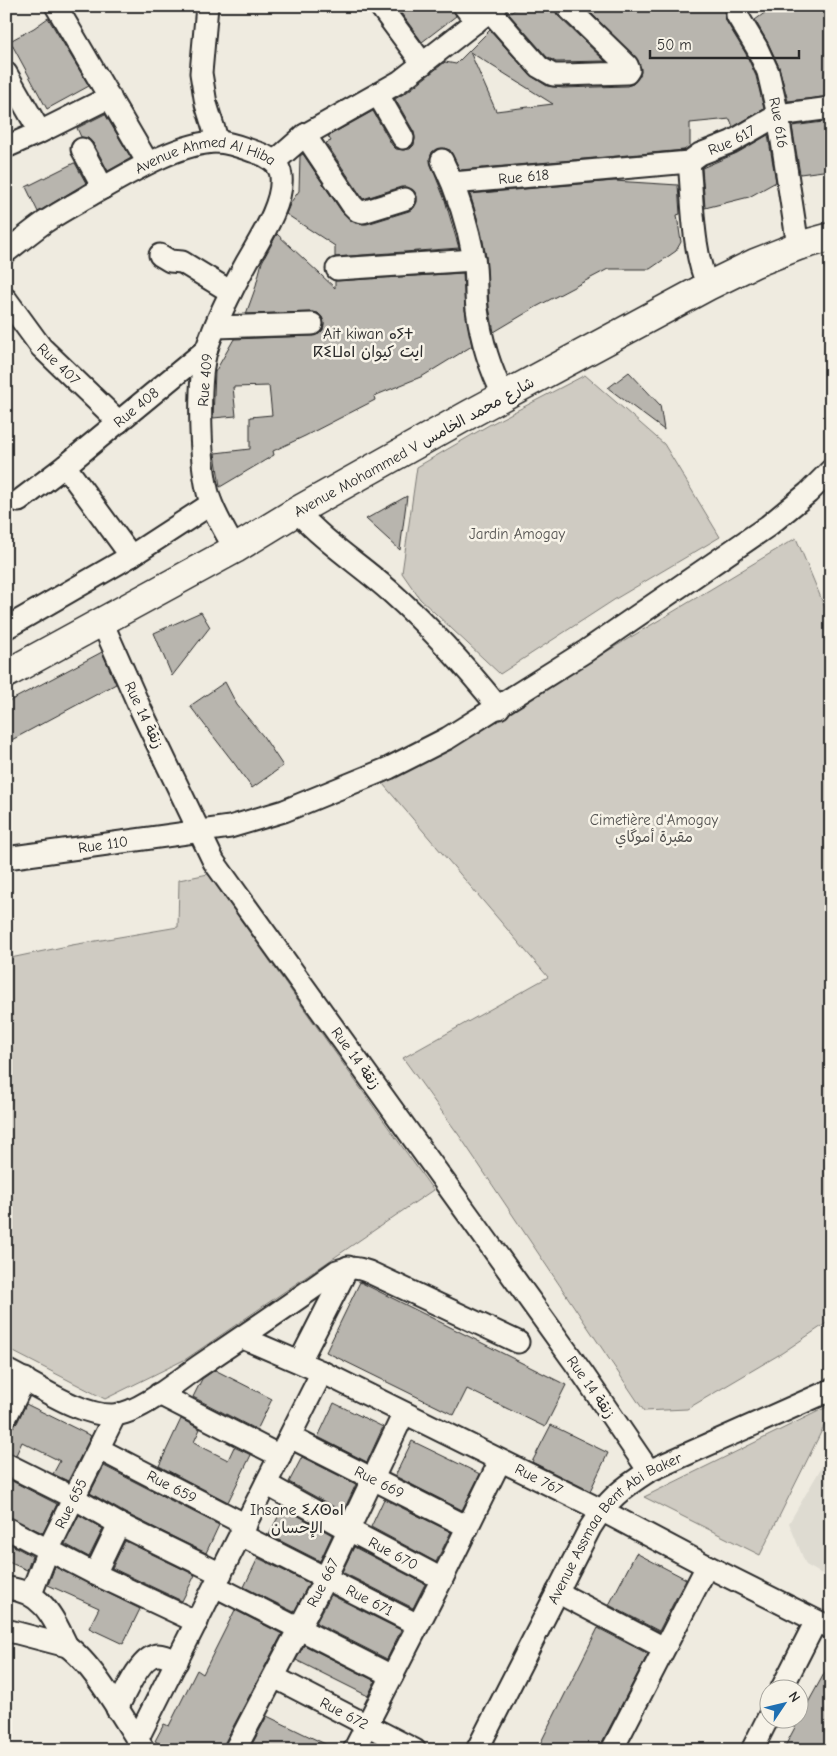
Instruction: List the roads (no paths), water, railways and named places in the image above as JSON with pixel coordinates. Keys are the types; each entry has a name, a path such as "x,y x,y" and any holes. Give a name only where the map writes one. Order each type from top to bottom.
{"main road":[{"name":"Avenue Mohammed V شارع محمد الخامس","path":"6,674 235,549 297,511 504,396 708,286 756,263 798,246 831,237"}],"street":[{"path":"56,6 148,163"},
{"path":"207,6 201,73 206,104 218,142"},
{"path":"380,6 423,64"},
{"path":"481,11 545,72 553,75 563,75 624,74 629,72 627,65 566,6"},
{"name":"Rue 616","path":"739,6 737,15 757,48 768,72 778,115 798,246"},
{"name":"Avenue Ahmed Al Hiba","path":"6,252 46,222 148,163 202,144 218,142 234,144 264,155 274,162 305,135 400,82 423,64 481,11"},
{"path":"6,73 40,132"},
{"path":"378,95 403,138"},
{"path":"6,147 110,97"},
{"name":"Rue 617","path":"689,162 700,154 731,142 778,115 831,108"},
{"path":"305,135 358,211 363,212 405,199"},
{"path":"82,149 103,188"},
{"path":"442,160 453,183 465,221 474,260 477,308 482,336 495,379 504,396"},
{"name":"Rue 409","path":"235,549 211,504 205,480 202,444 202,388 207,349 231,292 275,209 281,190 281,174 274,162"},
{"path":"689,162 700,265 708,286"},
{"name":"Rue 618","path":"453,183 689,162"},
{"path":"160,255 170,261 182,262 231,292"},
{"path":"337,269 474,260"},
{"name":"Rue 407","path":"6,299 41,347 119,422"},
{"path":"216,327 312,324"},
{"name":"Rue 408","path":"19,501 65,466 207,349"},
{"path":"65,466 131,556"},
{"name":"Rue 110","path":"6,858 230,828 284,810 389,768 448,738 499,708 734,550 768,526 808,493 831,470"},
{"path":"6,628 131,556 211,504"},
{"path":"297,511 328,541 391,593 426,627 477,681 499,708"},
{"name":"Rue 14 زنقة","path":"102,622 214,862 543,1318 649,1471"},
{"path":"300,1361 348,1267"},
{"path":"6,1417 16,1374 84,1410 115,1415 134,1409 243,1338 337,1271 348,1267 358,1267 518,1342"},
{"name":"Rue 767","path":"243,1338 300,1361 404,1412 824,1624"},
{"path":"141,1745 177,1662 322,1372"},
{"name":"Avenue Assmaa Bent Abi Baker","path":"477,1750 590,1528 601,1510 611,1499 649,1471 831,1390"},
{"path":"158,1394 280,1456"},
{"name":"Rue 667","path":"235,1750 326,1578 404,1412"},
{"name":"Rue 655","path":"31,1594 48,1550 115,1415"},
{"name":"Rue 669","path":"290,1437 468,1527"},
{"name":"Rue 659","path":"99,1449 243,1530"},
{"path":"354,1750 500,1461"},
{"path":"6,1464 74,1498 299,1628 392,1676"},
{"name":"Rue 670","path":"266,1484 348,1530 442,1578"},
{"path":"95,1574 119,1524"},
{"path":"6,1528 95,1574 197,1622"},
{"name":"Rue 671","path":"243,1530 326,1578 418,1625"},
{"path":"612,1750 707,1566"},
{"path":"6,1588 31,1594 45,1607 67,1646"},
{"path":"557,1592 664,1648"},
{"path":"789,1678 824,1624"},
{"path":"6,1630 67,1646 75,1652 95,1676 141,1745"},
{"path":"117,1709 143,1663 150,1657 158,1655 177,1662"},
{"name":"Rue 672","path":"274,1677 415,1750"},
{"path":"752,1750 763,1728"}],"district":[{"name":"Ait kiwan ⴰⵢⵜ ⴽⵉⵡⴰⵏ ايت كيوان","path":"368,342"},
{"name":"Ihsane ⵉⵃⵙⴰⵏ الإحسان","path":"297,1518"}],"park label":[{"name":"Jardin Amogay","path":"517,534"},
{"name":"Cimetière d'Amogay مقبرة أموگاي","path":"654,828"}]}
